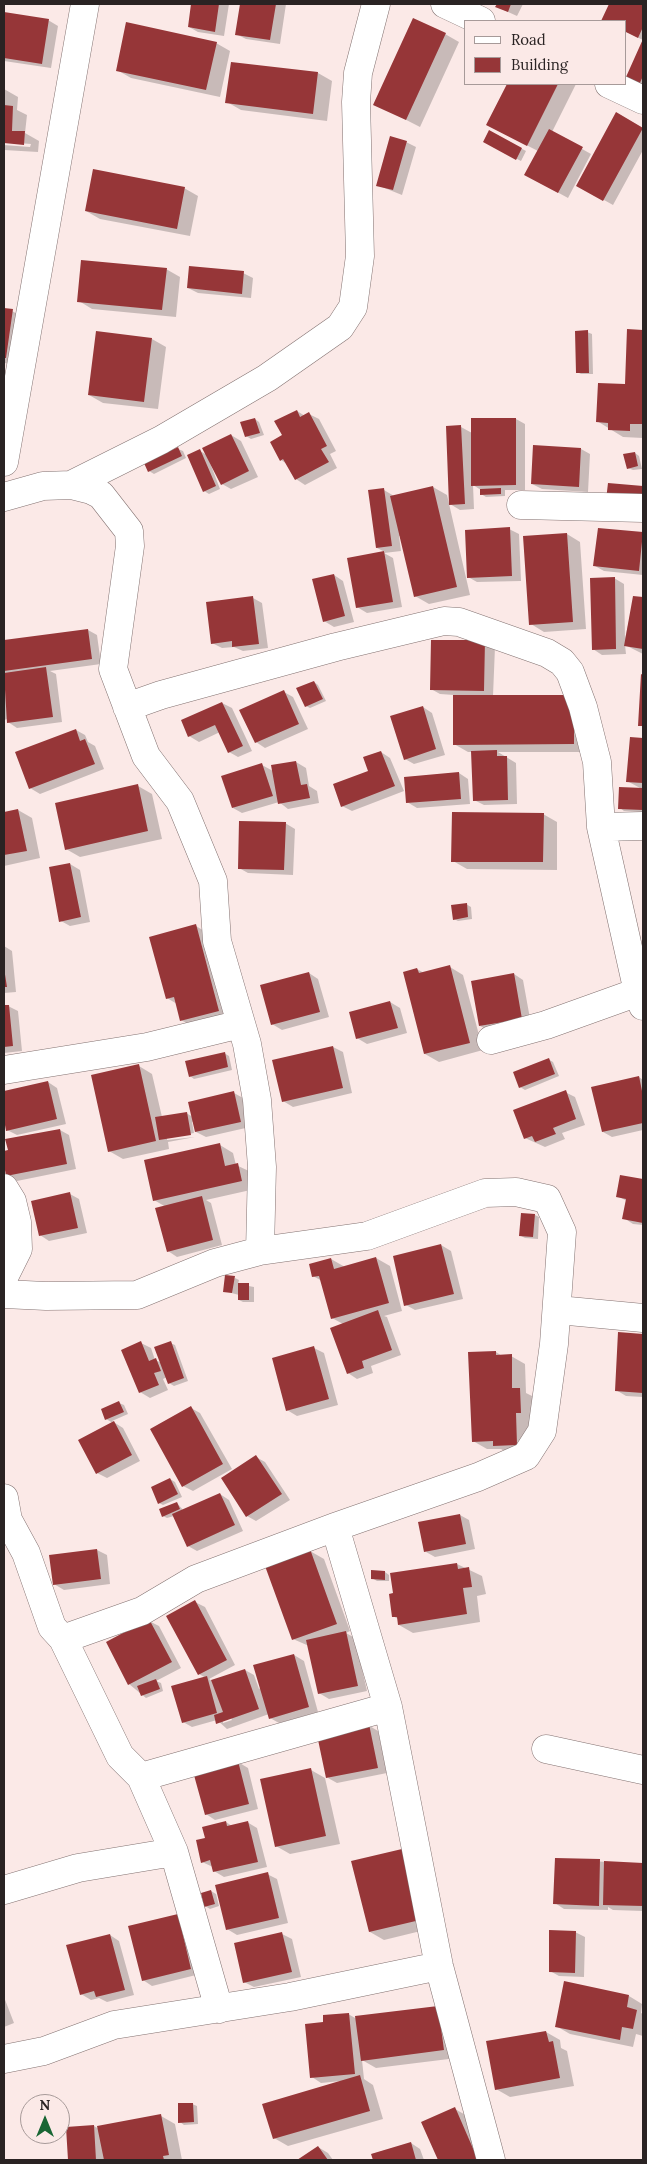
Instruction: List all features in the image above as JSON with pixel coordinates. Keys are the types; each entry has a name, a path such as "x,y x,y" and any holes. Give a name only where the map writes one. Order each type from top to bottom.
{"street":[{"path":"4,462 86,4"},
{"path":"71,485 161,440 267,378 340,327 345,321 353,307 360,256 356,102 358,73 376,4"},
{"path":"445,4 479,20"},
{"path":"611,85 643,100"},
{"path":"4,497 43,486 71,485 101,495 129,531 130,546 114,669 126,707 146,756 180,800 213,881 217,940 241,1024 257,1100 262,1167 260,1251"},
{"path":"521,505 643,508"},
{"path":"126,707 160,694 336,646 444,621 459,622 547,653 562,662 570,672 583,707 597,762 601,827 641,999 491,1040"},
{"path":"601,827 643,826"},
{"path":"4,1070 148,1046 241,1024"},
{"path":"4,1188 12,1201 17,1222 18,1249 4,1277"},
{"path":"4,1294 46,1296 137,1295 215,1263 260,1251 367,1236 485,1193 516,1192 547,1199 562,1232 558,1310 542,1431 526,1456 478,1477 335,1527 196,1579 142,1611 62,1639"},
{"path":"558,1310 643,1318"},
{"path":"4,1498 8,1520 26,1553 52,1627 62,1639 120,1756 141,1777 174,1852 219,2009"},
{"path":"335,1527 388,1707 439,1966 491,2160"},
{"path":"141,1777 388,1707"},
{"path":"546,1749 643,1770"},
{"path":"4,1890 78,1868 174,1852"},
{"path":"4,2059 44,2052 114,2025 219,2009 439,1966"}],"building":[{"path":"191,4 219,4 215,32 188,27"},
{"path":"240,4 276,4 270,40 235,35"},
{"path":"497,4 511,4 508,12 495,7"},
{"path":"609,4 643,4 643,27 638,38 627,32 627,20 601,20"},
{"path":"4,12 49,19 42,64 4,58"},
{"path":"413,18 446,33 406,120 373,105"},
{"path":"126,22 217,42 206,90 116,71"},
{"path":"643,39 643,76 639,85 627,78"},
{"path":"231,62 318,72 313,114 225,103"},
{"path":"506,85 558,85 527,146 486,125"},
{"path":"4,105 13,106 12,131 25,131 24,145 4,143"},
{"path":"616,112 643,128 603,201 576,186"},
{"path":"549,129 583,147 558,193 524,175"},
{"path":"489,130 522,148 516,160 483,142"},
{"path":"390,136 407,141 393,190 376,186"},
{"path":"93,169 185,187 177,229 85,211"},
{"path":"81,260 167,268 162,310 77,302"},
{"path":"189,266 244,271 242,294 187,288"},
{"path":"4,308 13,309 6,358 4,358"},
{"path":"627,329 643,330 643,424 630,424 630,431 608,430 608,423 596,422 598,383 625,384"},
{"path":"588,330 589,373 576,373 575,331"},
{"path":"96,331 152,338 144,402 88,395"},
{"path":"297,410 300,417 309,412 327,446 321,449 329,462 295,480 283,459 280,461 270,442 282,435 274,421"},
{"path":"255,418 260,433 245,437 240,422"},
{"path":"471,418 516,418 516,485 471,486"},
{"path":"461,425 465,504 449,505 446,426"},
{"path":"231,434 249,471 221,485 202,448"},
{"path":"533,445 581,448 579,487 531,484"},
{"path":"178,447 182,456 148,472 144,463"},
{"path":"200,449 216,486 203,492 187,455"},
{"path":"635,452 638,466 627,469 623,454"},
{"path":"608,483 643,486 643,503 606,500"},
{"path":"433,486 457,587 414,597 390,496"},
{"path":"384,488 392,546 376,548 368,490"},
{"path":"501,488 501,494 480,495 480,489"},
{"path":"510,527 512,576 467,578 465,530"},
{"path":"598,528 643,532 639,571 593,566"},
{"path":"567,533 573,622 529,625 523,536"},
{"path":"384,551 393,602 356,608 347,558"},
{"path":"334,574 345,616 323,622 312,579"},
{"path":"615,577 616,649 592,650 590,578"},
{"path":"253,596 259,644 232,647 232,641 211,644 206,602"},
{"path":"633,596 643,597 643,649 624,646"},
{"path":"88,629 92,659 4,671 4,640"},
{"path":"431,640 485,640 484,691 430,690"},
{"path":"46,667 53,717 7,723 4,673"},
{"path":"641,674 643,675 643,726 638,726"},
{"path":"314,681 323,699 305,707 296,688"},
{"path":"284,690 299,724 255,743 239,710"},
{"path":"453,695 574,695 574,744 453,745"},
{"path":"222,702 243,746 228,753 215,725 188,737 181,720"},
{"path":"423,706 436,749 404,760 390,716"},
{"path":"76,729 80,741 85,739 95,764 29,789 15,752"},
{"path":"630,737 643,738 643,783 626,782"},
{"path":"497,750 497,756 507,756 508,800 473,801 471,751"},
{"path":"381,751 395,786 341,807 333,784 368,771 363,757"},
{"path":"296,761 301,785 307,784 310,798 278,804 271,765"},
{"path":"262,763 273,796 232,808 221,776"},
{"path":"459,772 461,799 406,803 404,777"},
{"path":"138,784 148,831 65,850 55,803"},
{"path":"619,787 643,788 643,810 618,809"},
{"path":"18,809 27,851 4,855 4,812"},
{"path":"452,812 544,813 543,862 451,862"},
{"path":"239,821 286,822 284,870 238,869"},
{"path":"70,863 81,917 59,922 49,867"},
{"path":"467,903 468,917 453,920 451,905"},
{"path":"196,924 219,1011 180,1021 174,997 166,999 149,937"},
{"path":"450,965 470,1043 424,1054 403,972 417,968 419,973"},
{"path":"4,968 7,987 4,987"},
{"path":"309,972 320,1012 271,1025 260,985"},
{"path":"514,973 522,1019 479,1026 471,981"},
{"path":"390,1001 398,1028 356,1039 349,1012"},
{"path":"4,1005 9,1005 13,1046 4,1047"},
{"path":"333,1046 343,1088 282,1102 272,1060"},
{"path":"225,1052 228,1067 189,1077 185,1061"},
{"path":"549,1058 555,1074 519,1088 513,1072"},
{"path":"139,1064 156,1141 108,1152 91,1075"},
{"path":"639,1076 643,1096 643,1123 602,1132 591,1087"},
{"path":"48,1081 57,1119 6,1131 4,1091"},
{"path":"566,1090 576,1119 553,1128 556,1134 535,1142 532,1136 524,1139 513,1110"},
{"path":"234,1091 241,1122 195,1132 188,1102"},
{"path":"187,1112 191,1135 159,1140 155,1117"},
{"path":"60,1129 67,1164 6,1176 4,1151 8,1150 5,1139"},
{"path":"220,1143 225,1166 238,1163 242,1181 153,1201 144,1160"},
{"path":"620,1175 643,1179 643,1223 622,1219 626,1199 616,1197"},
{"path":"70,1192 78,1228 39,1236 31,1201"},
{"path":"202,1196 213,1240 167,1252 155,1208"},
{"path":"521,1213 535,1214 533,1237 519,1236"},
{"path":"441,1244 454,1294 404,1306 393,1256"},
{"path":"376,1257 389,1303 331,1319 319,1276 312,1277 309,1264 331,1258 334,1269"},
{"path":"225,1275 235,1276 232,1293 223,1292"},
{"path":"238,1283 249,1283 249,1300 238,1300"},
{"path":"378,1310 392,1350 362,1361 364,1368 347,1374 330,1328"},
{"path":"618,1332 643,1334 643,1393 615,1391"},
{"path":"141,1341 149,1361 156,1358 161,1371 154,1373 159,1385 139,1393 121,1350"},
{"path":"171,1341 184,1378 168,1384 154,1347"},
{"path":"314,1346 329,1399 286,1411 272,1358"},
{"path":"496,1351 496,1355 512,1354 512,1388 520,1388 521,1413 516,1413 517,1445 493,1446 493,1441 472,1442 468,1352"},
{"path":"119,1401 124,1412 105,1420 101,1409"},
{"path":"191,1406 223,1464 182,1487 150,1429"},
{"path":"114,1421 132,1455 96,1474 78,1440"},
{"path":"256,1455 282,1494 246,1517 221,1478"},
{"path":"170,1478 178,1494 158,1504 151,1487"},
{"path":"220,1493 235,1525 187,1547 172,1514"},
{"path":"177,1502 180,1509 162,1517 159,1509"},
{"path":"460,1514 466,1544 424,1552 418,1522"},
{"path":"97,1549 101,1579 53,1585 49,1555"},
{"path":"310,1549 337,1624 292,1640 265,1566"},
{"path":"457,1563 458,1569 469,1567 472,1587 463,1588 467,1614 398,1625 397,1617 392,1617 389,1594 393,1593 390,1573"},
{"path":"371,1570 385,1571 385,1580 371,1579"},
{"path":"195,1600 227,1660 198,1675 166,1616"},
{"path":"149,1619 172,1662 128,1685 106,1642"},
{"path":"346,1631 358,1686 318,1694 306,1640"},
{"path":"294,1654 309,1707 269,1719 253,1665"},
{"path":"245,1669 259,1709 216,1724 214,1715 223,1712 211,1680"},
{"path":"207,1676 217,1713 182,1723 171,1686"},
{"path":"156,1679 160,1689 141,1696 137,1686"},
{"path":"369,1724 378,1768 326,1778 317,1735"},
{"path":"238,1761 249,1804 205,1815 192,1768"},
{"path":"311,1768 326,1836 275,1847 260,1779"},
{"path":"226,1821 227,1826 248,1821 258,1862 213,1872 210,1860 201,1863 196,1840 205,1838 202,1827"},
{"path":"402,1849 420,1920 369,1932 351,1861"},
{"path":"555,1858 600,1859 599,1906 553,1904"},
{"path":"604,1861 643,1863 643,1906 603,1905"},
{"path":"268,1872 279,1918 226,1930 215,1885"},
{"path":"211,1890 215,1904 204,1907 201,1893"},
{"path":"178,1914 191,1969 142,1981 128,1926"},
{"path":"549,1930 576,1931 575,1973 549,1972"},
{"path":"282,1932 292,1972 243,1983 234,1943"},
{"path":"110,1934 125,1990 96,1997 94,1991 80,1995 66,1945"},
{"path":"564,1981 629,1995 627,2007 637,2010 633,2029 622,2027 620,2040 555,2027"},
{"path":"438,2006 444,2050 361,2061 355,2016"},
{"path":"349,2013 355,2074 310,2078 305,2024 323,2022 323,2015"},
{"path":"546,2031 549,2042 553,2041 560,2078 495,2090 486,2041"},
{"path":"360,2075 370,2111 273,2139 262,2104"},
{"path":"178,2103 193,2103 194,2122 178,2123"},
{"path":"455,2107 478,2160 438,2160 421,2122"},
{"path":"161,2114 169,2155 163,2156 164,2160 104,2160 97,2126"},
{"path":"94,2125 96,2160 68,2160 67,2144 70,2144 70,2127"},
{"path":"411,2142 416,2160 373,2160 371,2154"},
{"path":"318,2146 328,2160 297,2160"}]}
